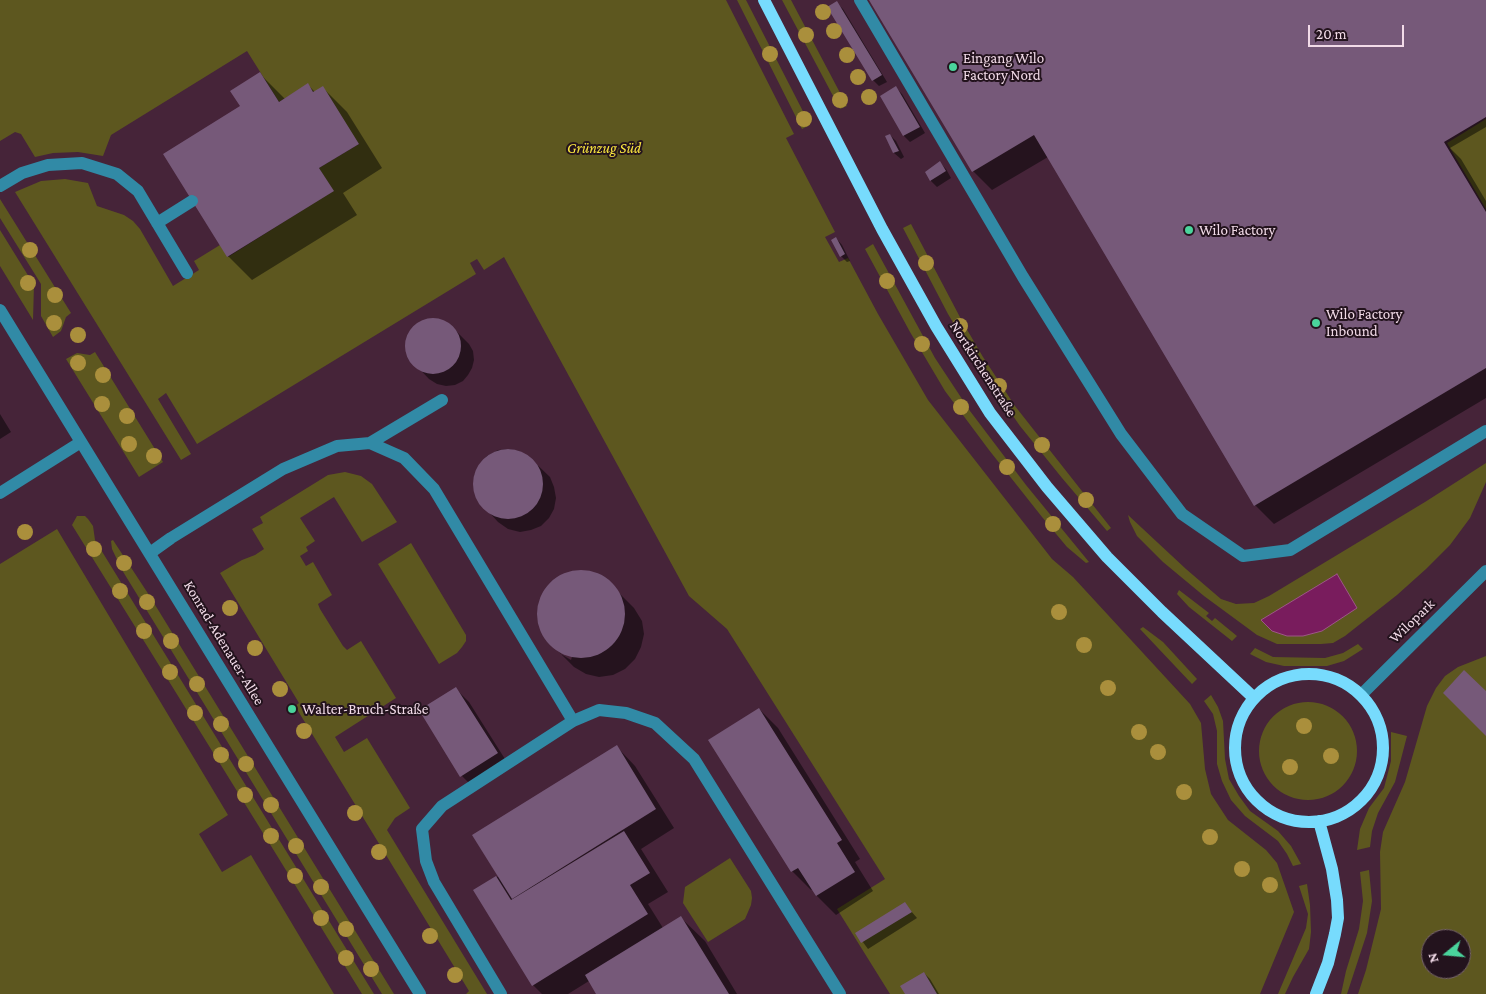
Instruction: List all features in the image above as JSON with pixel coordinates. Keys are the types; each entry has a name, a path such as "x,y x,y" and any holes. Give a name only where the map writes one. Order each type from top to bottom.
{"main road":[{"name":"Nortkirchenstraße","path":"764,0 882,229 936,326 990,413 1047,487 1107,557 1162,612 1254,698"},
{"path":"1294,674 1318,674 1342,681 1361,694 1375,714 1382,736 1382,760 1375,782 1361,801 1341,815 1319,822 1296,821 1275,814 1257,801 1243,783 1236,761 1235,739 1241,717 1254,698 1272,683 1294,674"},
{"path":"1316,994 1328,963 1336,934 1338,918 1332,869 1319,822"}],"street":[{"path":"860,0 1023,277 1121,434 1182,514 1242,556 1290,550 1486,432"},
{"path":"0,186 22,173 48,165 82,163 117,174 138,191 187,273"},
{"path":"157,223 192,201"},
{"name":"Konrad-Adenauer-Allee","path":"0,310 420,994"},
{"path":"150,552 283,470 336,446 370,443 442,400"},
{"path":"0,493 81,442"},
{"path":"370,443 404,458 434,489 573,721"},
{"name":"Wilopark","path":"1361,694 1486,571"},
{"path":"501,994 434,882 426,861 422,829 442,806 573,721 599,710 626,713 655,723 694,759 840,994"}],"green space":[{"name":"Grünzug Süd","path":"0,0 726,0 794,134 786,138 835,232 825,237 839,262 848,258 928,400 1052,559 1073,577 1190,704 1201,723 1205,769 1211,794 1228,820 1266,850 1277,863 1294,912 1260,994 890,994 837,909 885,879 727,629 689,596 504,257 484,270 477,259 470,263 476,274 197,444 166,393 158,399 191,454 181,460 15,192 41,181 65,179 88,183 97,206 124,215 140,229 173,286 199,270 194,261 220,245 228,257 333,191 319,168 359,144 308,84 279,102 247,51 111,135 103,156 78,152 53,153 35,157 21,134 15,132 0,141"},
{"path":"737,0 746,0 810,125 802,129"},
{"path":"782,0 791,0 847,106 840,109"},
{"path":"1486,119 1486,209 1447,143"},
{"path":"0,199 71,313 66,317 61,331 53,337 41,316 41,284 0,218"},
{"path":"911,224 983,357 1015,406 1111,528 1107,531 1020,426 983,373 948,314 903,228"},
{"path":"0,230 34,285 33,320 0,266"},
{"path":"873,244 935,358 970,411 1026,485 1089,562 1086,563 1067,547 989,450 945,391 910,332 865,249"},
{"path":"95,352 163,462 139,477 66,359 77,353 90,355"},
{"path":"1486,463 1486,482 1470,518 1450,545 1397,595 1345,636 1333,643 1277,644 1257,635 1204,596 1163,562 1137,536 1128,515 1221,599 1236,604 1254,603 1269,596 1425,502"},
{"path":"345,472 361,476 372,484 397,522 362,542 334,497 300,518 315,541 306,547 308,551 300,556 306,566 313,562 332,595 318,604 343,646 347,650 361,641 396,698 335,737 344,752 367,738 410,808 395,818 387,830 487,994 466,994 469,991 295,706 299,703 220,573 264,549 252,529 263,523 260,517 328,475"},
{"path":"77,516 85,516 93,526 95,540 98,545 374,994 362,994 72,525"},
{"path":"57,529 228,815 199,834 222,872 251,855 334,994 0,994 0,564"},
{"path":"113,540 149,595 394,994 382,994 122,570 112,549 111,541"},
{"path":"411,543 466,635 466,641 457,653 439,664 378,564"},
{"path":"1179,590 1209,613 1206,616 1212,621 1215,618 1237,636 1232,641 1189,607 1177,594"},
{"path":"1143,627 1163,642 1197,679 1192,684 1140,629"},
{"path":"1358,644 1363,649 1344,661 1327,666 1284,666 1266,662 1250,654 1255,648 1273,657 1325,658 1343,653"},
{"path":"1486,656 1486,994 1358,994 1381,909 1380,852 1383,832 1405,782 1427,706 1436,688 1445,676 1458,667"},
{"path":"1211,695 1223,721 1225,759 1229,779 1250,811 1278,831 1291,846 1301,864 1293,866 1278,841 1245,816 1231,800 1222,781 1217,764 1217,731 1213,714 1204,701"},
{"path":"1308,702 1327,706 1343,716 1353,732 1357,751 1353,770 1343,786 1327,796 1308,800 1289,796 1273,786 1263,770 1259,751 1263,732 1273,716 1289,706"},
{"path":"1391,732 1407,736 1395,782 1378,813 1372,831 1370,847 1357,850 1360,829 1369,808 1384,788 1391,761"},
{"path":"730,858 751,891 751,905 745,919 708,942 683,903 685,887"},
{"path":"1369,870 1372,901 1367,933 1347,994 1341,994 1359,929 1363,901 1360,872"},
{"path":"1307,884 1311,932 1309,949 1285,994 1278,994 1306,928 1308,914 1299,886"}],"shaded area":[{"path":"1337,574 1357,608 1322,631 1303,636 1287,636 1272,631 1261,620"}],"building":[{"path":"869,0 1486,0 1486,117 1444,142 1486,212 1486,368 1254,506 1034,135 972,172"},
{"path":"837,1 882,75 872,81 827,7"},
{"path":"260,72 279,102 308,83 313,92 323,86 359,144 319,168 334,191 227,257 163,154 240,106 230,91"},
{"path":"896,86 920,127 903,136 880,96"},
{"path":"890,134 899,151 893,153 885,136"},
{"path":"940,161 946,171 930,181 925,172"},
{"path":"836,237 845,254 840,257 831,240"},
{"path":"433,318 444,320 453,326 459,335 461,346 459,357 453,366 444,372 433,374 422,372 413,366 407,357 405,346 407,335 413,326 422,320"},
{"path":"501,449 515,449 528,454 538,464 543,477 543,491 538,504 528,514 515,519 501,519 488,514 478,504 473,491 473,477 478,464 488,454"},
{"path":"581,570 598,574 612,583 621,597 625,614 621,631 612,645 598,654 581,658 564,654 550,645 541,631 537,614 541,597 550,583 564,574"},
{"path":"1464,670 1486,691 1486,736 1443,693"},
{"path":"456,687 498,753 460,777 419,710"},
{"path":"759,708 842,840 837,843 855,872 816,896 798,868 791,872 708,740"},
{"path":"617,745 656,809 512,899 472,835"},
{"path":"624,831 650,873 630,885 648,914 532,986 473,890 496,876 511,900"},
{"path":"905,902 912,912 861,943 855,933"},
{"path":"681,916 729,994 596,994 585,975"},
{"path":"924,972 937,994 905,994 900,986"}],"place":[{"name":"Eingang Wilo Factory Nord","path":"953,67"},
{"name":"Wilo Factory","path":"1189,230"},
{"name":"Wilo Factory Inbound","path":"1316,323"},
{"name":"Walter-Bruch-Straße","path":"292,709"}]}
